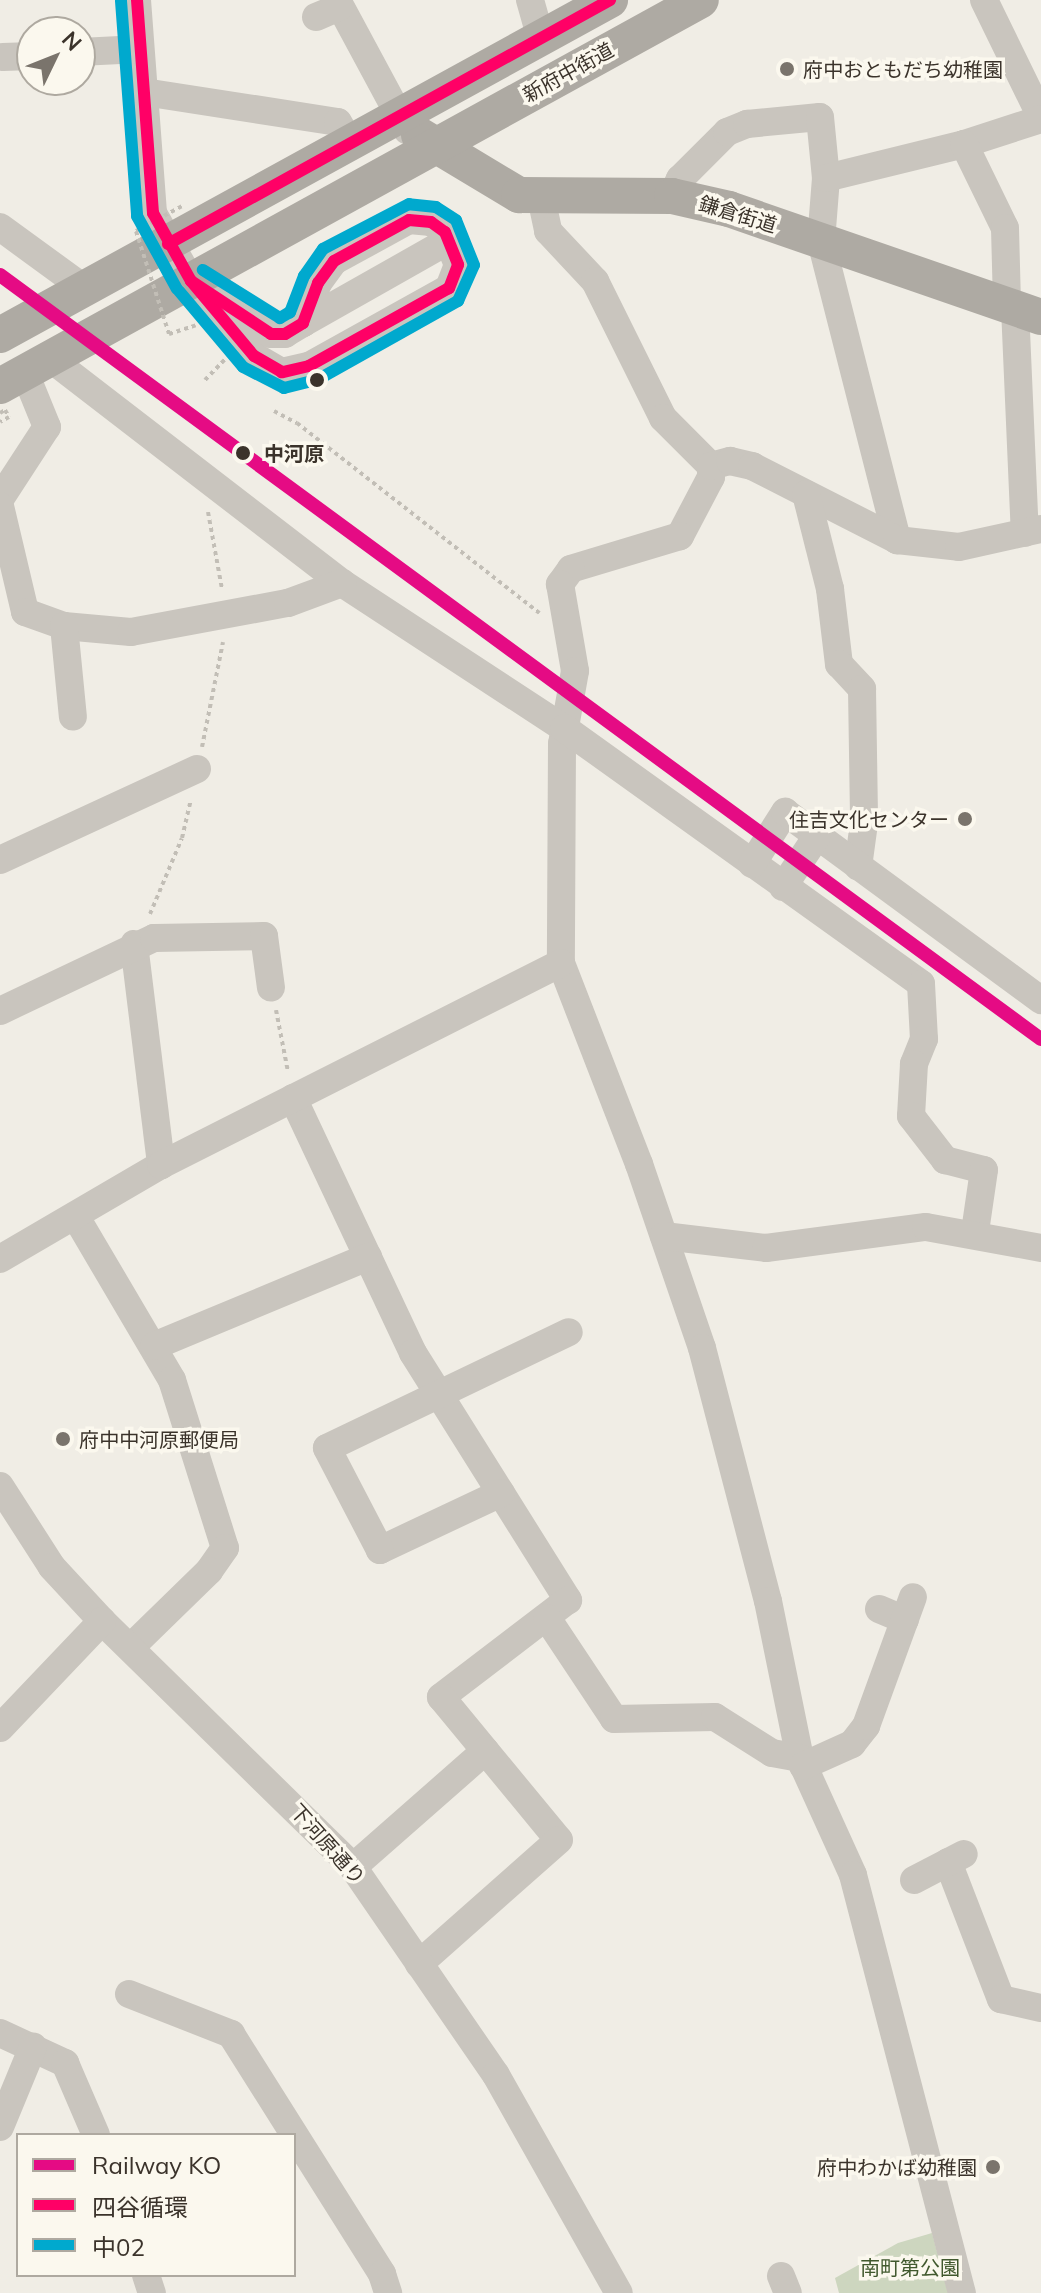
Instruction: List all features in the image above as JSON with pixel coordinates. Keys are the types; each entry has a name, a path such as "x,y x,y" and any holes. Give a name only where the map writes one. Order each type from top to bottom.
{"main road":[{"path":"25,372 191,281 407,128 541,39 610,0"},
{"name":"新府中街道","path":"407,128 701,0"},
{"path":"0,335 350,143 407,128"},
{"name":"鎌倉街道","path":"407,128 503,189 541,197 672,196 729,209 1021,310"}],"street":[{"path":"137,0 153,213 191,281 254,356 282,372 297,371 348,345 449,288 458,265 450,240 431,222 409,220 334,261 318,283 311,314 325,336 348,345"},
{"path":"530,0 541,39"},
{"path":"826,178 964,144 1041,118 984,0"},
{"path":"331,8 407,128"},
{"path":"96,51 140,49"},
{"path":"3,57 16,57"},
{"path":"144,92 338,122 350,143"},
{"path":"672,196 680,179 727,132 747,124 820,117 826,178 821,241 897,540"},
{"path":"711,466 730,461 752,466 897,540 959,547 1033,531 1021,310 1005,228 964,144"},
{"path":"541,197 548,231 595,281 663,418 711,466 711,477 680,536 571,569 560,584 575,671 564,728 561,963 664,1236 702,1348 768,1601 801,1762 853,1875 962,2293"},
{"path":"0,227 85,289"},
{"path":"191,281 271,334 285,334 311,314 450,240"},
{"path":"25,372 201,478 342,583 564,728 921,984 924,1039 914,1064 911,1116 945,1160 984,1170 975,1232"},
{"path":"0,499 47,427 25,372"},
{"path":"806,494 830,589 839,664 862,689 864,823 858,867"},
{"path":"0,506 25,612 64,626 131,632 288,603 342,583"},
{"path":"64,626 73,717"},
{"path":"0,860 197,769"},
{"path":"752,864 785,812 1041,1000"},
{"path":"783,887 817,836"},
{"path":"0,1011 134,944 154,938 264,936 271,988"},
{"path":"134,944 161,1165"},
{"path":"0,1259 161,1165 561,963"},
{"path":"293,1098 413,1353 501,1493 614,1719 715,1717 772,1753 801,1762 852,1744 866,1726 899,1609"},
{"path":"76,1217 154,1346 183,1408 225,1548 209,1571 130,1648"},
{"path":"664,1236 766,1248 926,1227 975,1232 1041,1248"},
{"path":"154,1346 368,1257"},
{"path":"501,1493 380,1550 327,1448 442,1397 569,1332"},
{"name":"下河原通り","path":"0,1486 52,1567 102,1621 353,1867 496,2075 619,2293"},
{"path":"419,1964 559,1840 441,1697 558,1609"},
{"path":"0,1728 102,1621"},
{"path":"353,1867 485,1751"},
{"path":"914,1880 956,1858 1001,1999 1041,2008"},
{"path":"129,1994 231,2034 293,2133"},
{"path":"0,2033 65,2063 95,2133"},
{"path":"0,2127 33,2047"},
{"path":"296,2137 382,2274 388,2293"}],"path":[{"path":"169,334 136,231 182,206"},
{"path":"205,380 231,353"},
{"path":"0,413 5,410 9,417 0,422"},
{"path":"201,478 227,613"},
{"path":"271,988 293,1098"}],"green space":[{"name":"南町第公園","path":"932,2233 948,2293 839,2293 835,2278 898,2243"}],"rail line":[{"name":"KO","path":"0,275 1041,1039"}],"transit line":[{"name":"四谷循環","path":"137,0 153,213 191,281"},
{"name":"四谷循環","path":"168,244 610,0"},
{"name":"中02","path":"121,1 137,216 177,289"},
{"name":"中02","path":"179,291 243,367 284,388 317,380 458,301 474,265 456,220 436,207 409,204 323,249 304,276 290,312 280,318 203,270"},
{"name":"四谷循環","path":"409,220 431,222 445,232 458,265 449,288 309,366 282,372 254,356 191,281 271,334 285,334 303,323 318,283 334,261 409,220"}],"place":[{"name":"府中おともだち幼稚園","path":"787,69"},
{"name":"中河原","path":"243,453"},
{"name":"住吉文化センター","path":"965,819"},
{"name":"府中中河原郵便局","path":"63,1439"},
{"name":"府中わかば幼稚園","path":"993,2167"}]}
